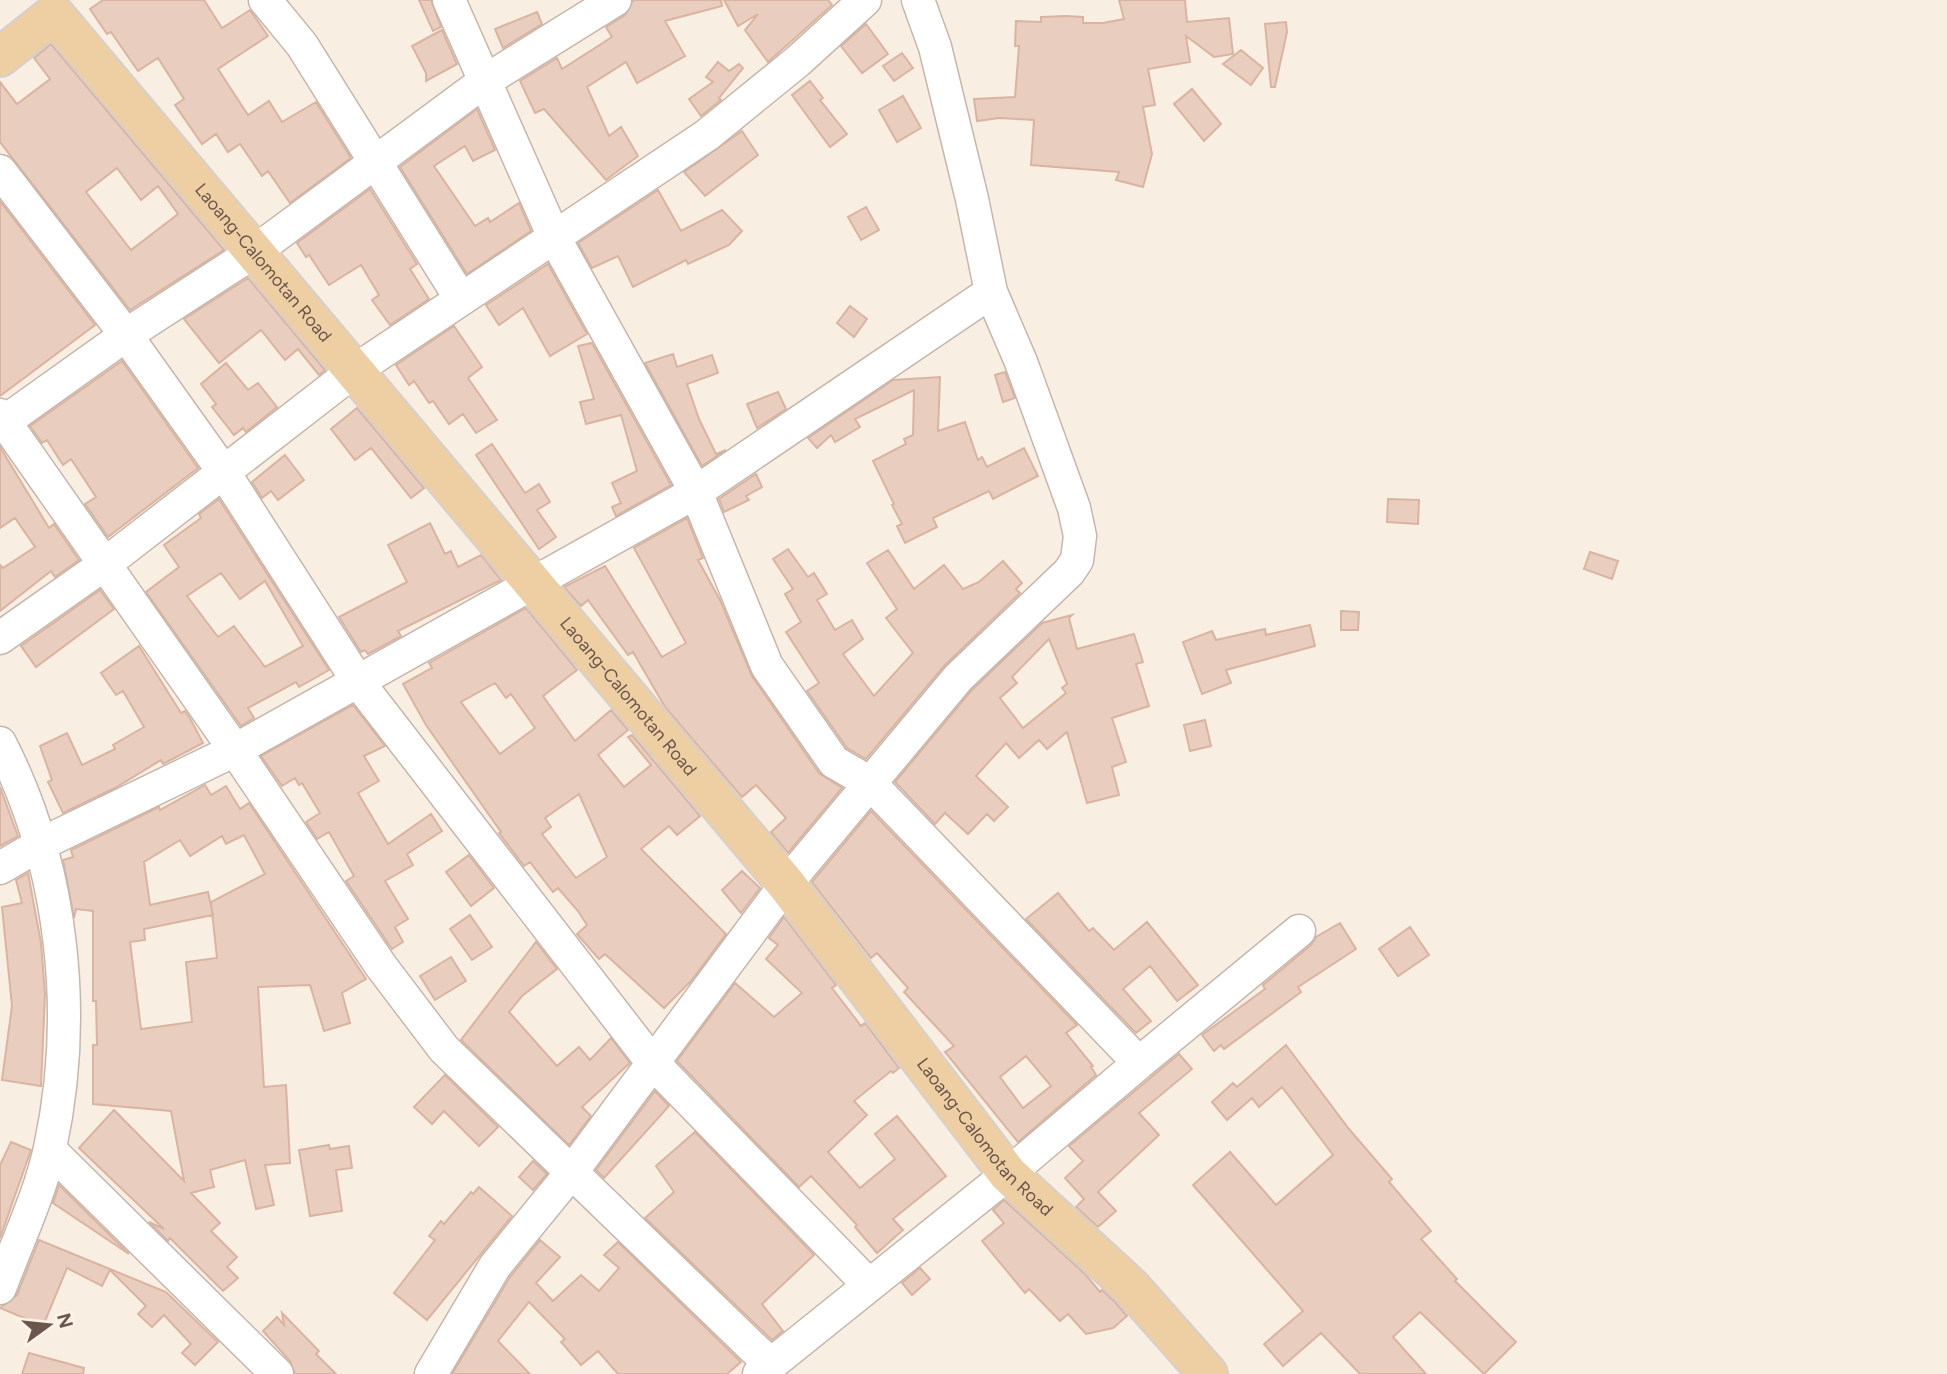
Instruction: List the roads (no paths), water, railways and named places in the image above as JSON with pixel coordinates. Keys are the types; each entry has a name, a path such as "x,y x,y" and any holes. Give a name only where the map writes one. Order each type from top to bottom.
{"main road":[{"path":"0,57 56,5"},
{"name":"Laoang-Calomotan Road","path":"56,5 254,252 786,884 1008,1174 1131,1287 1208,1374"}],"street":[{"path":"265,0 302,45 461,299"},
{"path":"449,0 554,237 696,492 767,666 834,762 869,782 1139,1063"},
{"path":"615,0 485,81 254,252 2,421 235,750 381,966 444,1049 571,1173 765,1370 868,1284 1008,1174 1299,931"},
{"path":"0,638 105,564 354,371 707,135 798,61 866,0"},
{"path":"431,1374 495,1266 571,1173 786,884 958,678 1069,572 1077,560 1080,536 1074,508 1021,362 991,292 935,47 918,0"},
{"path":"0,171 127,335 223,471 359,683 652,1062 868,1284"},
{"path":"0,868 41,844 235,750 696,492 991,292"},
{"path":"0,743 17,776 41,844 65,981 58,1096 50,1150 0,1288"},
{"path":"50,1150 277,1374"}]}
